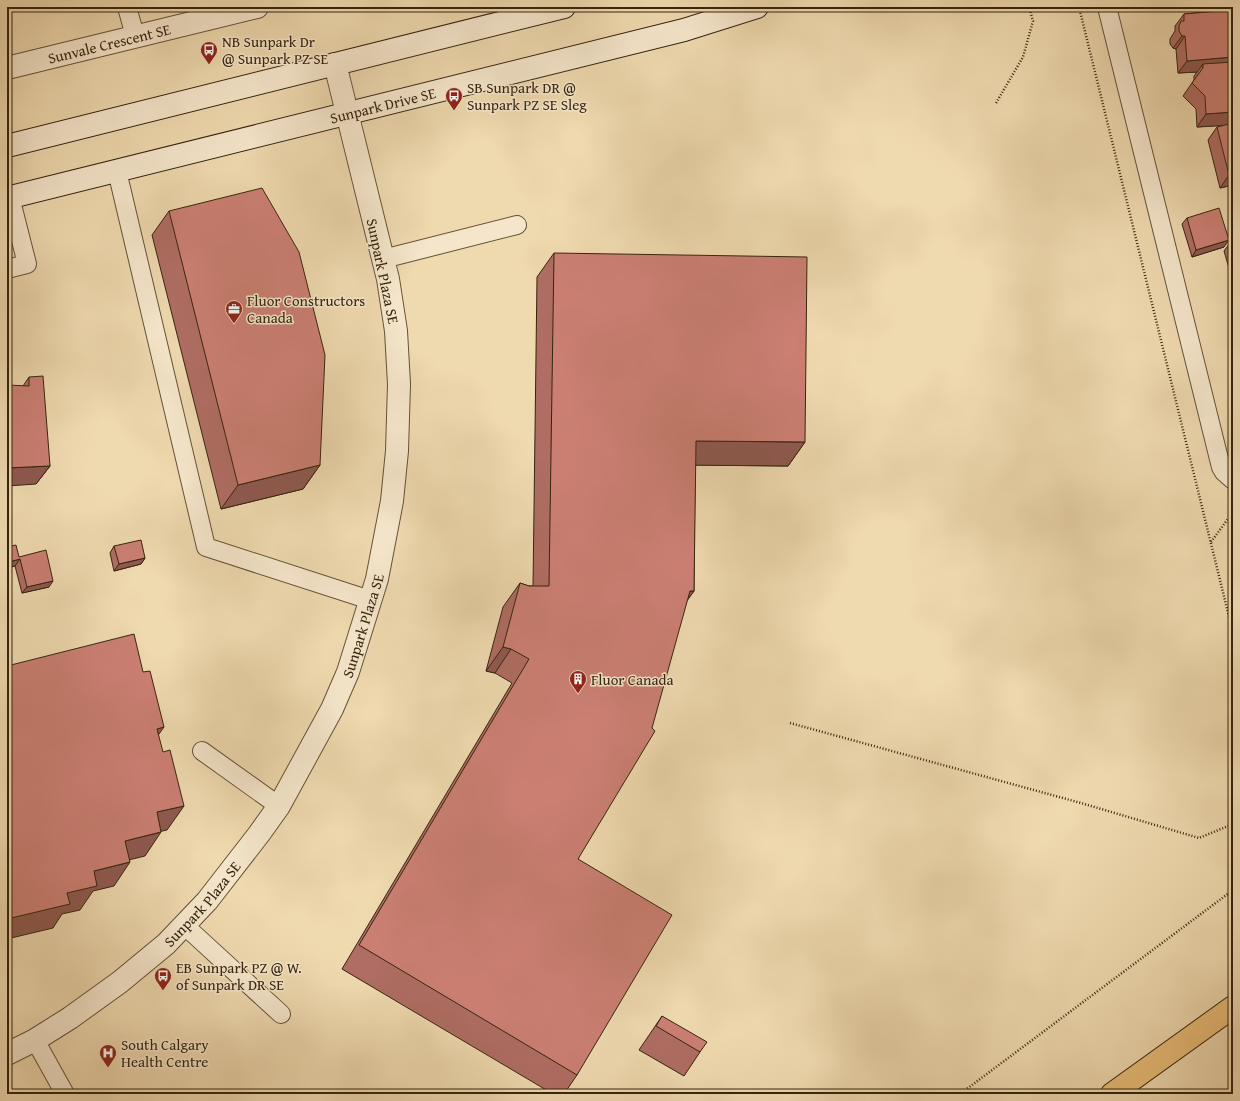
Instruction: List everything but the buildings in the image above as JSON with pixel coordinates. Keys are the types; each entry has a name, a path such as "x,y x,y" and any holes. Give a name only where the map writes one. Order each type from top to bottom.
{"highway":[{"path":"1112,1094 1233,1007"}],"street":[{"name":"Sunvale Crescent SE","path":"7,68 257,7"},
{"path":"7,146 335,64 524,12 564,7"},
{"name":"Sunpark Drive SE","path":"9,198 684,30 757,7"},
{"name":"Sunpark Plaza SE","path":"7,1054 35,1040 70,1018 120,982 166,944 207,901 260,834 279,806 332,709 348,672 377,579 392,501 397,451 398,384 396,332 388,279 335,64"}],"lane":[{"path":"128,7 135,36"},
{"path":"1107,7 1221,467 1233,480"},
{"path":"117,171 206,547 370,600"},
{"path":"7,269 27,264 9,198"},
{"path":"383,259 517,225"},
{"path":"202,751 279,806"},
{"path":"184,925 281,1014"},
{"path":"35,1040 65,1094"}],"path":[{"path":"996,103 1024,58 1033,21 1029,7"},
{"path":"1079,7 1233,633"},
{"path":"1211,542 1233,512"},
{"path":"790,723 1081,803 1200,838 1233,824"},
{"path":"960,1094 1233,890"}],"place":[{"name":"NB Sunpark Dr @ Sunpark PZ SE","path":"209,65"},
{"name":"SB Sunpark DR @ Sunpark PZ SE Sleg","path":"454,111"},
{"name":"Fluor Constructors Canada","path":"234,324"},
{"name":"Fluor Canada","path":"578,694"},
{"name":"EB Sunpark PZ @ W. of Sunpark DR SE","path":"163,991"},
{"name":"South Calgary Health Centre","path":"108,1068"}]}
